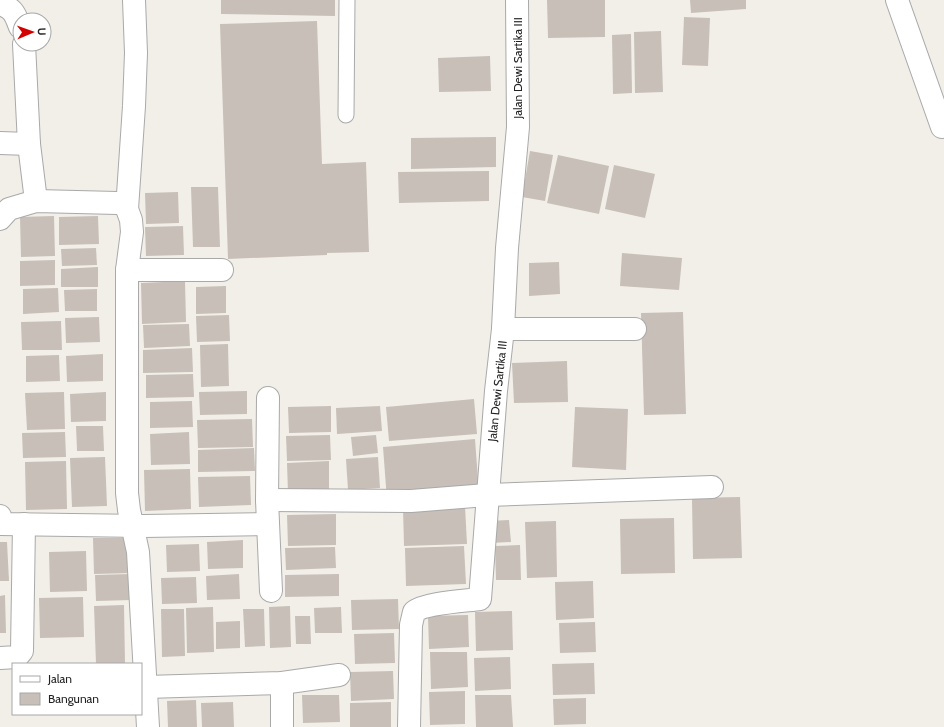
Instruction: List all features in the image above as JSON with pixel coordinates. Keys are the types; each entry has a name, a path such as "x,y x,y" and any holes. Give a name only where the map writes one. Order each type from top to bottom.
{"street":[{"path":"127,209 136,52 134,0"},
{"name":"Jalan Dewi Sartika III","path":"409,727 411,630 413,616 417,610 429,606 480,599 496,391 503,329 507,248 518,127 517,0"},
{"path":"897,0 942,127"},
{"path":"0,4 11,9 14,12"},
{"path":"24,52 29,144 36,201"},
{"path":"0,143 29,144"},
{"path":"0,219 9,209 36,201 117,202 123,204 127,209 131,220 132,232 127,270 127,493 138,552 148,727"},
{"path":"127,270 222,270"},
{"path":"503,329 635,330"},
{"path":"268,398 267,500 271,591"},
{"path":"267,500 411,501 488,495 712,487"},
{"path":"0,516 0,524 132,526 268,524"},
{"path":"0,658 18,657 22,651 24,524"},
{"path":"146,687 282,683 340,675"},
{"path":"282,683 282,727"}],"lane":[{"path":"346,115 347,0"}],"building":[{"path":"221,0 335,0 335,16 221,14"},
{"path":"547,0 605,0 605,37 548,38"},
{"path":"690,0 746,0 746,9 691,13"},
{"path":"684,17 710,18 708,66 682,65"},
{"path":"317,21 322,164 366,162 369,252 228,259 220,24"},
{"path":"661,31 663,92 635,93 634,32"},
{"path":"631,34 632,93 613,94 612,35"},
{"path":"490,56 491,91 439,92 438,58"},
{"path":"496,137 496,167 411,169 411,138"},
{"path":"530,151 553,155 545,201 522,197"},
{"path":"558,155 609,166 599,214 547,203"},
{"path":"614,165 655,174 645,218 605,209"},
{"path":"489,171 489,201 399,203 398,172"},
{"path":"191,187 218,187 220,247 193,247"},
{"path":"178,192 179,223 146,224 145,193"},
{"path":"54,216 55,256 21,257 20,217"},
{"path":"98,216 99,244 59,245 59,217"},
{"path":"183,226 184,255 146,256 145,227"},
{"path":"96,248 97,265 62,266 61,249"},
{"path":"622,253 682,258 679,290 620,286"},
{"path":"55,260 55,285 20,286 20,261"},
{"path":"559,262 560,294 529,296 529,263"},
{"path":"98,267 98,287 61,287 61,269"},
{"path":"185,281 186,322 142,324 141,283"},
{"path":"226,286 226,313 196,314 196,287"},
{"path":"58,288 59,312 23,314 23,289"},
{"path":"97,289 97,311 65,311 64,290"},
{"path":"683,312 686,414 644,415 641,313"},
{"path":"229,315 230,341 197,342 196,316"},
{"path":"99,317 100,342 66,343 65,318"},
{"path":"61,321 62,350 22,350 21,322"},
{"path":"189,324 190,346 144,348 143,325"},
{"path":"228,344 229,386 201,387 200,345"},
{"path":"192,348 193,372 143,373 143,350"},
{"path":"103,354 103,381 67,382 66,356"},
{"path":"59,355 60,381 26,382 26,356"},
{"path":"567,361 568,402 514,403 512,363"},
{"path":"193,374 194,397 146,398 146,375"},
{"path":"247,391 247,414 200,415 199,392"},
{"path":"64,392 65,429 27,430 25,393"},
{"path":"106,392 106,421 71,422 70,394"},
{"path":"474,399 477,434 389,441 386,407"},
{"path":"192,401 193,427 150,428 150,402"},
{"path":"331,406 331,432 289,433 288,407"},
{"path":"380,406 382,431 337,434 336,408"},
{"path":"575,407 628,409 626,470 572,467"},
{"path":"252,419 253,447 198,448 197,420"},
{"path":"76,426 103,426 104,451 77,451"},
{"path":"65,432 66,457 23,458 22,433"},
{"path":"189,432 190,464 151,465 150,434"},
{"path":"330,435 331,460 287,461 286,436"},
{"path":"376,435 378,453 353,456 351,437"},
{"path":"475,439 479,493 387,500 383,447"},
{"path":"254,448 255,471 198,472 198,450"},
{"path":"105,457 107,506 72,507 70,458"},
{"path":"378,457 380,488 348,490 346,459"},
{"path":"66,461 67,509 26,510 25,462"},
{"path":"329,461 329,492 288,493 287,463"},
{"path":"190,469 191,509 145,511 144,470"},
{"path":"250,476 251,505 199,507 198,477"},
{"path":"740,497 742,558 693,559 692,498"},
{"path":"465,506 467,544 404,546 403,508"},
{"path":"336,514 336,545 288,546 287,515"},
{"path":"674,518 675,573 621,574 620,519"},
{"path":"509,520 511,542 490,543 488,521"},
{"path":"556,521 557,577 527,578 525,522"},
{"path":"93,538 131,538 132,573 94,574"},
{"path":"243,540 243,568 208,569 207,542"},
{"path":"0,542 7,542 9,581 0,581"},
{"path":"199,544 200,571 167,572 166,545"},
{"path":"520,545 521,580 496,580 495,546"},
{"path":"464,546 466,584 406,586 405,548"},
{"path":"335,547 336,568 286,570 285,548"},
{"path":"86,551 87,591 50,592 49,552"},
{"path":"131,574 132,600 96,601 95,575"},
{"path":"239,574 240,599 207,600 206,576"},
{"path":"339,574 339,596 285,597 285,575"},
{"path":"196,577 197,603 162,604 161,578"},
{"path":"593,581 594,618 556,620 555,582"},
{"path":"5,595 6,633 0,633 0,596"},
{"path":"83,597 84,637 40,638 39,598"},
{"path":"398,599 399,629 352,630 351,600"},
{"path":"124,605 125,663 96,663 94,606"},
{"path":"290,606 291,647 270,648 269,607"},
{"path":"213,607 214,652 187,653 186,608"},
{"path":"341,607 342,633 315,633 314,608"},
{"path":"161,609 184,609 185,656 162,657"},
{"path":"243,609 264,609 265,646 245,647"},
{"path":"512,611 513,650 476,651 475,612"},
{"path":"468,615 469,647 429,649 428,616"},
{"path":"295,616 310,616 311,644 296,644"},
{"path":"240,621 240,648 216,649 216,622"},
{"path":"595,622 596,652 560,653 559,623"},
{"path":"394,633 395,663 355,664 354,634"},
{"path":"430,652 467,652 468,687 431,689"},
{"path":"510,657 511,689 475,691 474,658"},
{"path":"594,663 595,694 553,695 552,664"},
{"path":"393,671 394,699 351,701 350,672"},
{"path":"465,691 465,724 430,725 429,692"},
{"path":"302,695 339,695 340,722 303,723"},
{"path":"475,695 511,695 513,727 476,727"},
{"path":"586,698 586,724 554,725 553,699"},
{"path":"196,700 197,727 168,727 167,701"},
{"path":"233,702 234,727 202,727 201,703"},
{"path":"391,702 391,727 350,727 350,703"}]}
